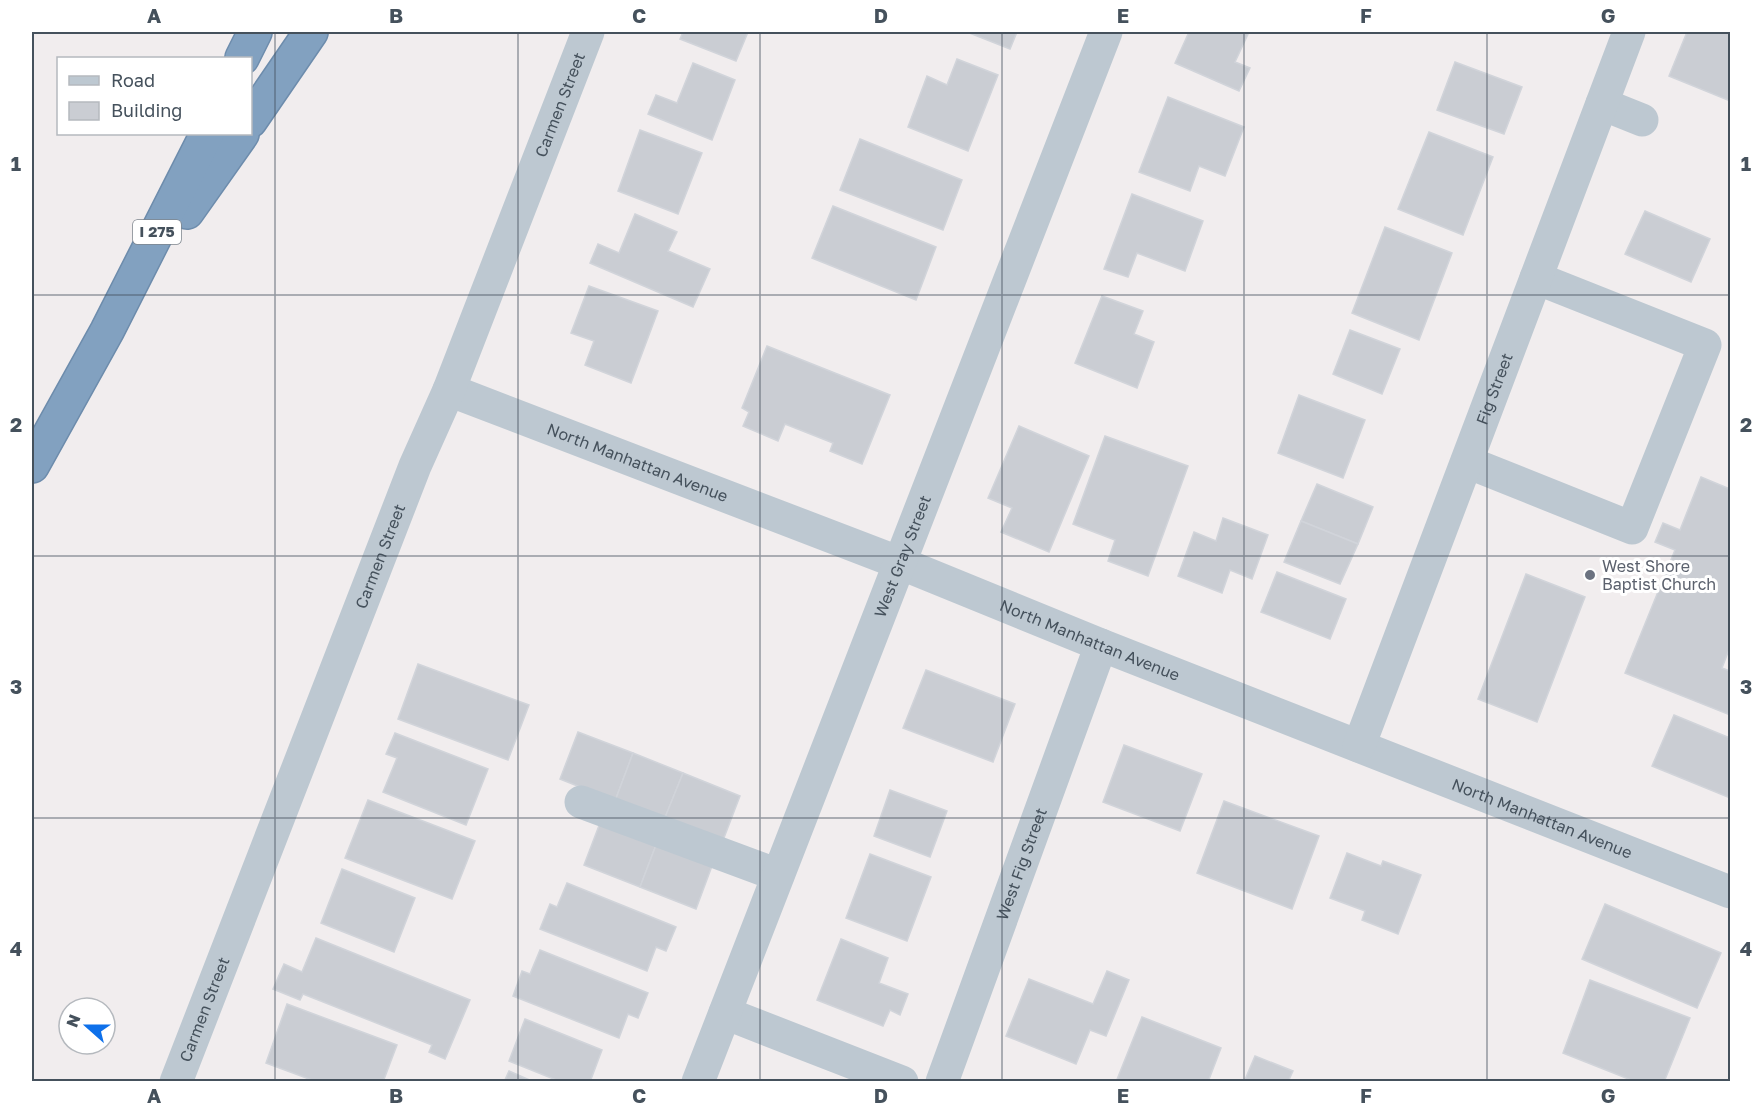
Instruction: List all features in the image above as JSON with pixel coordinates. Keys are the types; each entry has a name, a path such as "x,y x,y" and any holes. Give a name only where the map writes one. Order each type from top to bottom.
{"highway":[{"path":"242,57 255,32"},
{"path":"252,118 311,32"},
{"name":"I 275","path":"32,466 108,331 206,135"},
{"path":"108,331 154,260 241,135"}],"street":[{"name":"Carmen Street","path":"176,1082 415,465 449,390 588,32"},
{"name":"West Gray Street","path":"698,1082 1106,32"},
{"name":"Fig Street","path":"1359,746 1629,32"},
{"path":"1602,104 1642,120"},
{"path":"1467,462 1632,528 1705,345 1536,278"},
{"name":"North Manhattan Avenue","path":"449,390 900,563 1101,645 1731,892"},
{"name":"West Fig Street","path":"942,1082 1101,645"},
{"path":"580,802 778,875"},
{"path":"725,1013 902,1082"}],"building":[{"path":"683,32 748,32 736,61 680,39"},
{"path":"967,32 1017,32 1010,49"},
{"path":"1189,32 1249,32 1235,62 1250,68 1239,91 1175,63"},
{"path":"1687,32 1730,32 1730,101 1669,76"},
{"path":"957,59 998,75 968,151 908,127 927,76 947,85"},
{"path":"1455,62 1522,87 1504,134 1437,110"},
{"path":"693,63 735,80 712,140 648,114 656,95 677,103"},
{"path":"1168,97 1244,127 1225,176 1199,166 1190,191 1139,172"},
{"path":"640,130 702,153 678,214 618,191"},
{"path":"1429,132 1493,157 1463,235 1398,209"},
{"path":"860,139 962,180 943,230 840,190"},
{"path":"1132,194 1203,221 1185,271 1137,253 1128,277 1104,269"},
{"path":"833,206 936,247 916,300 812,258"},
{"path":"1645,211 1710,239 1691,282 1625,254"},
{"path":"635,214 677,232 668,251 710,269 693,307 590,263 598,244 619,253"},
{"path":"1385,227 1452,253 1419,340 1352,313"},
{"path":"589,286 658,311 631,383 585,365 594,341 571,333"},
{"path":"1102,296 1143,311 1134,334 1154,342 1137,388 1075,363"},
{"path":"1350,330 1400,349 1382,394 1333,374"},
{"path":"767,346 890,395 862,464 830,451 833,443 785,424 778,441 743,426 749,412 742,408"},
{"path":"1299,395 1365,420 1343,478 1278,453"},
{"path":"1019,426 1089,456 1049,552 1001,532 1012,508 988,498"},
{"path":"1105,436 1188,466 1148,576 1108,561 1115,540 1073,524"},
{"path":"1701,477 1730,489 1730,647 1722,668 1730,671 1730,715 1625,673 1675,550 1655,542 1663,523 1680,530"},
{"path":"1317,484 1373,507 1358,544 1301,521"},
{"path":"1223,518 1268,535 1252,579 1230,570 1222,593 1178,576 1194,532 1216,541"},
{"path":"1301,521 1358,544 1340,584 1284,562"},
{"path":"1277,572 1346,599 1330,639 1261,612"},
{"path":"1526,574 1585,597 1537,722 1478,699"},
{"path":"418,664 529,705 508,760 398,719"},
{"path":"926,670 1015,704 993,762 903,728"},
{"path":"1674,715 1730,738 1730,798 1652,766"},
{"path":"578,732 633,753 615,801 560,779"},
{"path":"395,733 488,769 466,825 383,792 397,758 386,754"},
{"path":"1124,745 1202,774 1180,831 1103,802"},
{"path":"633,753 683,773 664,820 615,801"},
{"path":"683,773 740,796 722,843 664,820"},
{"path":"890,790 947,811 930,857 874,836"},
{"path":"368,800 475,841 452,899 345,858"},
{"path":"1224,801 1319,836 1292,909 1197,873"},
{"path":"600,823 656,845 640,887 584,865"},
{"path":"656,845 712,866 696,909 640,887"},
{"path":"1347,853 1381,866 1383,861 1421,875 1398,934 1362,920 1365,911 1330,898"},
{"path":"870,854 931,877 907,941 846,918"},
{"path":"342,869 415,898 394,952 321,923"},
{"path":"567,883 676,927 666,951 656,947 647,971 540,929 550,904 557,907"},
{"path":"1605,904 1721,953 1697,1008 1582,959"},
{"path":"316,938 470,1000 445,1059 429,1052 432,1045 303,994 300,1000 273,989 284,964 302,972"},
{"path":"841,939 888,958 879,983 908,994 900,1015 890,1010 883,1026 817,1000"},
{"path":"540,950 648,993 638,1018 628,1014 619,1038 513,996 522,971 530,974"},
{"path":"1107,971 1129,980 1106,1036 1090,1030 1076,1064 1006,1036 1029,979 1093,1004"},
{"path":"1590,980 1690,1018 1664,1082 1636,1082 1563,1053"},
{"path":"287,1004 397,1045 383,1082 317,1082 266,1063"},
{"path":"1142,1017 1221,1048 1208,1082 1116,1082"},
{"path":"525,1019 602,1050 590,1082 561,1082 509,1061"},
{"path":"1255,1056 1293,1071 1288,1082 1244,1082"},
{"path":"509,1071 534,1082 504,1082"}],"place":[{"name":"West Shore Baptist Church","path":"1590,575"}]}
